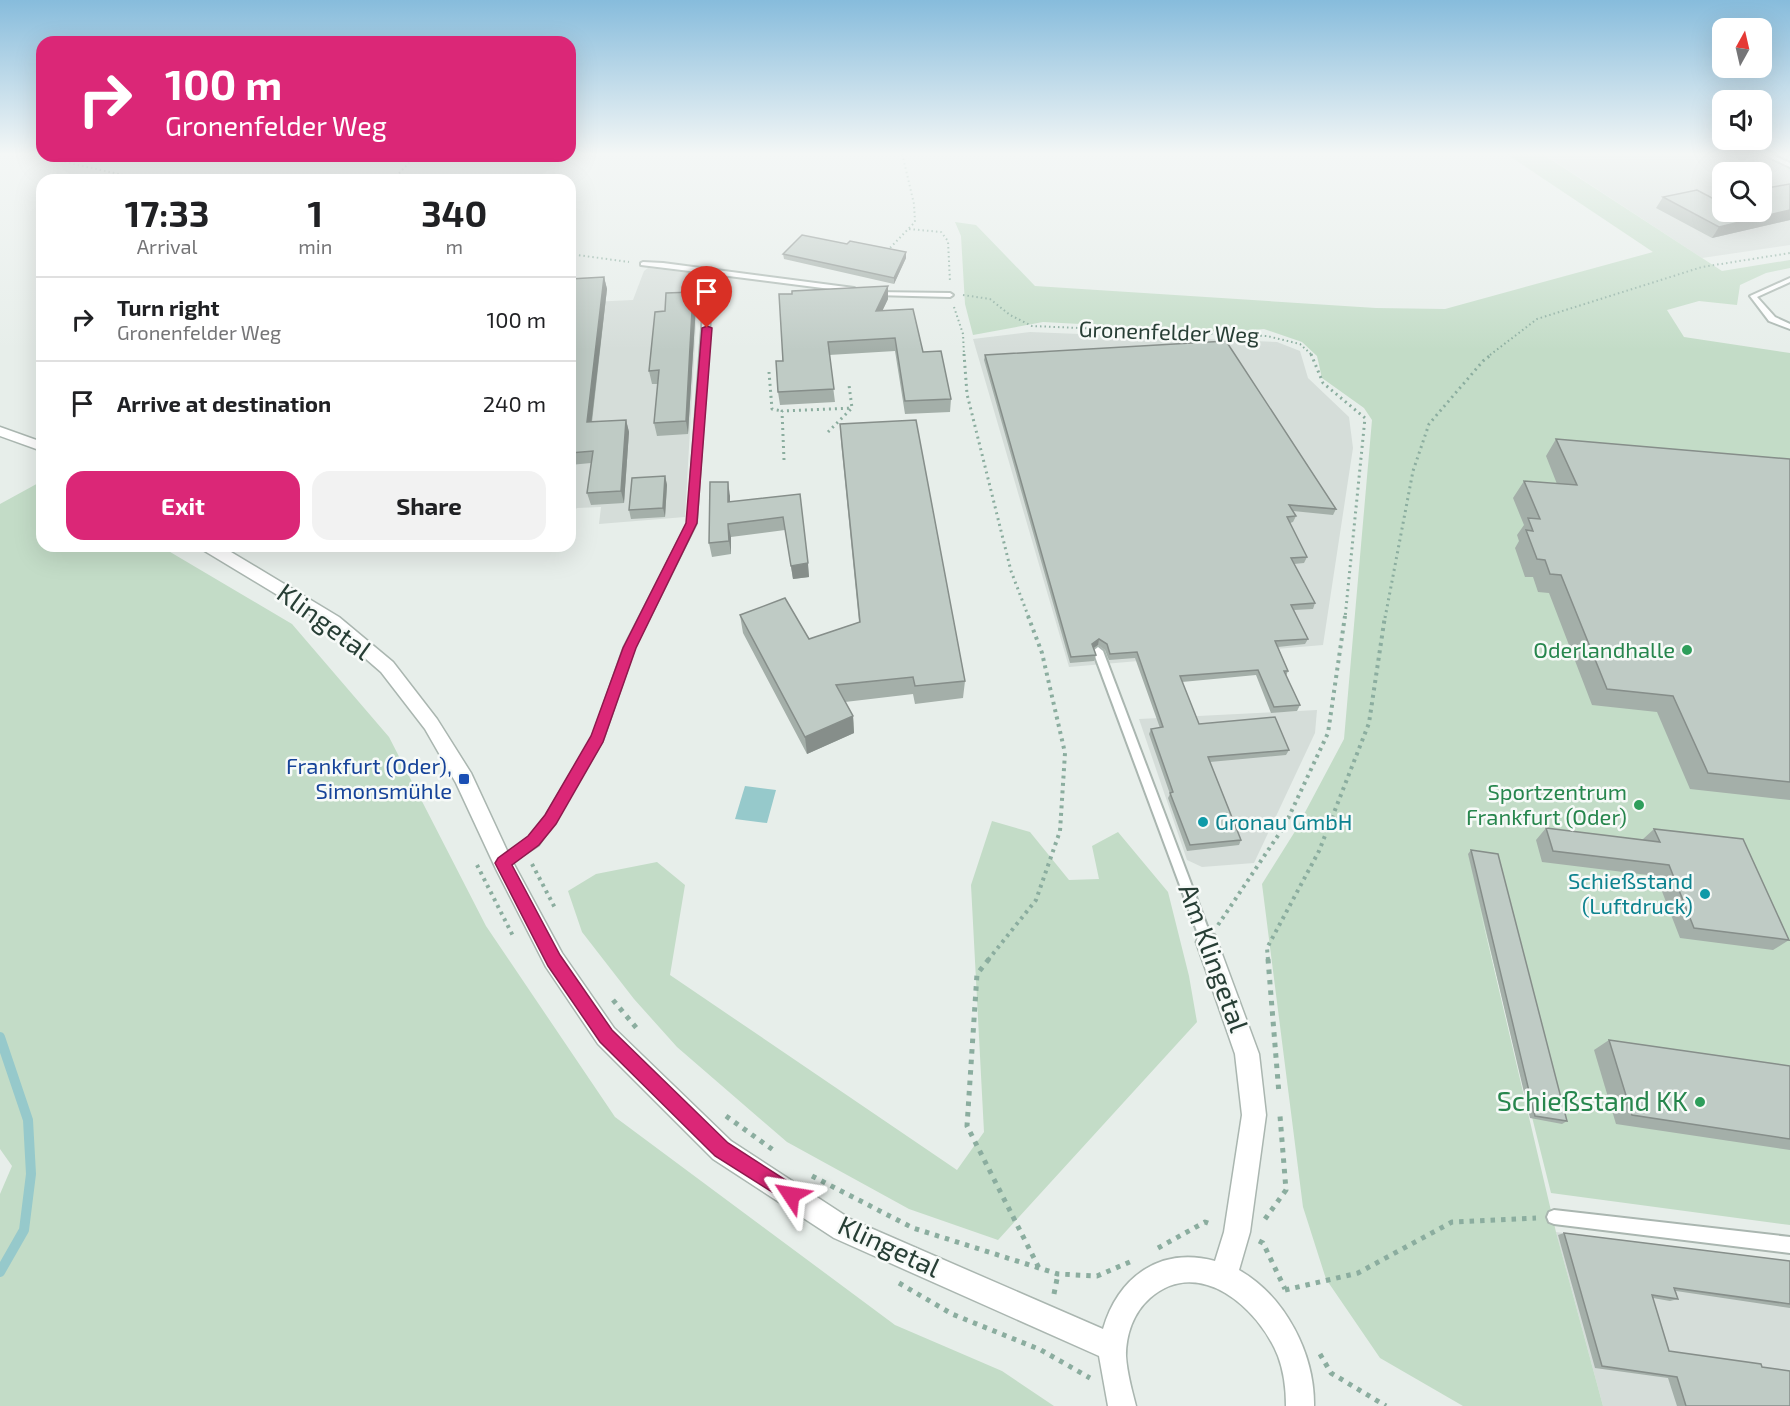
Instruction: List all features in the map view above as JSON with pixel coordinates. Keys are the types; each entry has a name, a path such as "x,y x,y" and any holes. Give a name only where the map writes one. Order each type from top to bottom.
{"street":[{"path":"0,431 36,445"},
{"name":"Klingetal","path":"219,552 333,621 387,667 431,724 464,779 503,863 554,960 606,1036 722,1150 843,1228 1113,1348"},
{"name":"Am Klingetal","path":"1207,942 1247,1054 1254,1115 1237,1232 1224,1276"},
{"path":"1122,1406 1114,1378 1113,1348 1119,1318 1132,1296 1151,1279 1174,1270 1198,1269 1224,1276 1248,1292 1270,1314 1286,1341 1297,1372 1303,1405"}],"lane":[{"path":"643,264 884,294 950,295"},
{"path":"503,863 534,841 550,819 598,738 629,648 692,523 710,271"},
{"path":"1790,280 1753,296 1772,319 1790,327"},
{"name":"Am Klingetal","path":"1098,651 1207,942"},
{"path":"1554,1217 1790,1245"}],"path":[{"path":"881,258 909,229 915,222 915,219"},
{"path":"909,229 941,232 948,241 950,295 963,334 967,394 1011,571 1041,653 1065,753 1060,831 1036,900 977,974 967,1126 1039,1269"},
{"path":"1279,1100 1267,948 1319,851 1370,723 1392,574 1413,471 1429,424 1483,361 1537,319 1702,267 1790,254"},
{"path":"576,255 643,264"},
{"name":"Gronenfelder Weg","path":"950,295 974,295 990,299 1010,315 1032,326 1236,336 1263,334 1299,344 1312,355 1318,379 1335,396 1356,408 1365,418 1342,644 1328,733 1285,825 1207,942"},
{"path":"769,372 772,409 782,411 852,408"},
{"path":"849,385 852,408"},
{"path":"828,432 852,408"},
{"path":"782,411 784,460"},
{"path":"524,848 561,919"},
{"path":"474,857 518,942"},
{"path":"608,995 644,1037"},
{"path":"1264,1227 1265,1219 1286,1190 1280,1111"},
{"path":"723,1114 780,1156"},
{"path":"810,1175 913,1228 1039,1269 1059,1274 1097,1276 1135,1260"},
{"path":"1285,1290 1358,1273 1452,1222 1554,1217"},
{"path":"1154,1250 1205,1222 1263,1243"},
{"path":"1264,1235 1263,1243 1290,1298"},
{"path":"893,1280 952,1314 1041,1350 1092,1378 1094,1388"},
{"path":"1315,1344 1331,1373 1386,1406"}],"shaded area":[{"path":"1642,219 1712,219 1712,222 1772,222 1772,219 1790,219 1790,245 1702,258"},
{"path":"648,268 699,274 685,517 599,524 601,507 576,509 576,303 633,300 644,271"},
{"path":"1030,332 1277,342 1300,351 1308,378 1349,417 1353,448 1323,645 1069,667 973,339"},
{"name":"Gronau GmbH","path":"1317,710 1315,733 1254,863 1202,867 1187,860 1139,719"},
{"path":"1556,1232 1790,1266 1790,1406 1603,1406"}],"green space":[{"path":"1603,219 1642,219 1722,271 1790,260 1790,268 1766,273 1740,285 1737,305 1699,301 1667,310 1684,337 1790,353 1790,1225 1551,1193 1479,905 1556,1232 1603,1406 1463,1406 1380,1358 1326,1279 1303,1207 1262,884 1294,833 1344,739 1372,420 1364,408 1322,378 1317,356 1302,342 1264,329 1230,332 1043,322 973,335 965,304 961,236 955,222 976,225 1035,286 1376,308 1445,309 1653,252"},
{"path":"36,484 36,552 170,552 292,624 389,737 486,926 615,1117 895,1325 1002,1371 1054,1406 0,1406 0,1194 12,1166 0,1149 0,504"},
{"path":"992,821 1030,832 1069,880 1099,879 1092,846 1118,832 1168,892 1189,976 1197,1022 998,1240 909,1209 787,1142 677,1047 634,999 582,932 568,891 596,874 657,862 685,885 670,975 957,1170 984,1132 971,885"}],"water":[{"path":"745,786 776,790 767,823 735,819"}],"building":[{"path":"1703,219 1712,219 1712,222 1740,222 1719,227"},
{"path":"802,235 847,244 850,241 906,252 894,278 783,254"},
{"path":"604,277 587,422 626,420 621,491 587,493 593,451 576,452 576,279"},
{"path":"888,286 876,311 913,309 923,352 941,351 951,399 905,401 895,338 828,342 834,389 778,392 776,361 783,361 779,294 792,294 792,291"},
{"path":"693,292 686,421 654,423 659,370 649,371 655,312 665,311 666,293"},
{"path":"1226,341 1336,509 1289,505 1296,516 1287,517 1307,557 1291,558 1315,603 1291,605 1308,639 1275,641 1288,671 1284,671 1300,705 1274,707 1258,670 1180,676 1199,724 1275,717 1289,750 1208,757 1241,840 1190,845 1170,793 1173,792 1151,729 1163,727 1137,652 1110,654 1107,644 1099,639 1092,644 1096,655 1071,657 985,355"},
{"path":"916,420 965,681 915,686 913,677 836,685 853,716 805,737 740,615 785,598 809,639 860,622 840,424"},
{"name":"Oderlandhalle","path":"1556,439 1790,459 1790,782 1708,773 1673,696 1607,689 1561,575 1550,574 1545,560 1537,559 1526,530 1533,531 1528,518 1540,519 1524,481 1577,485"},
{"path":"665,476 663,508 629,510 632,478"},
{"path":"710,482 728,482 728,502 800,494 808,563 791,566 783,517 728,524 729,541 709,543"},
{"path":"1546,828 1660,842 1654,829 1743,839 1789,940 1694,928 1669,865 1553,851"},
{"path":"1471,850 1498,854 1567,1121 1535,1116"},
{"name":"Schießstand KK","path":"1609,1040 1790,1066 1790,1139 1632,1115"},
{"path":"1564,1233 1790,1261 1790,1304 1674,1288 1678,1299 1652,1295 1669,1351 1761,1364 1762,1367 1790,1371 1790,1406 1686,1406 1677,1377 1602,1366"}],"waterway":[{"path":"0,1037 28,1120 31,1174 24,1230 0,1272"}],"place":[{"name":"Oderlandhalle","path":"1687,650"},
{"name":"Frankfurt (Oder), Simonsmühle","path":"464,779"},
{"name":"Sportzentrum Frankfurt (Oder)","path":"1639,805"},
{"name":"Gronau GmbH","path":"1203,822"},
{"name":"Schießstand (Luftdruck)","path":"1705,894"},
{"name":"Schießstand KK","path":"1700,1102"}],"route":[{"path":"707,328 692,523 629,648 598,738 550,819 534,841 503,863 554,960 606,1036 722,1150 791,1195"}]}
